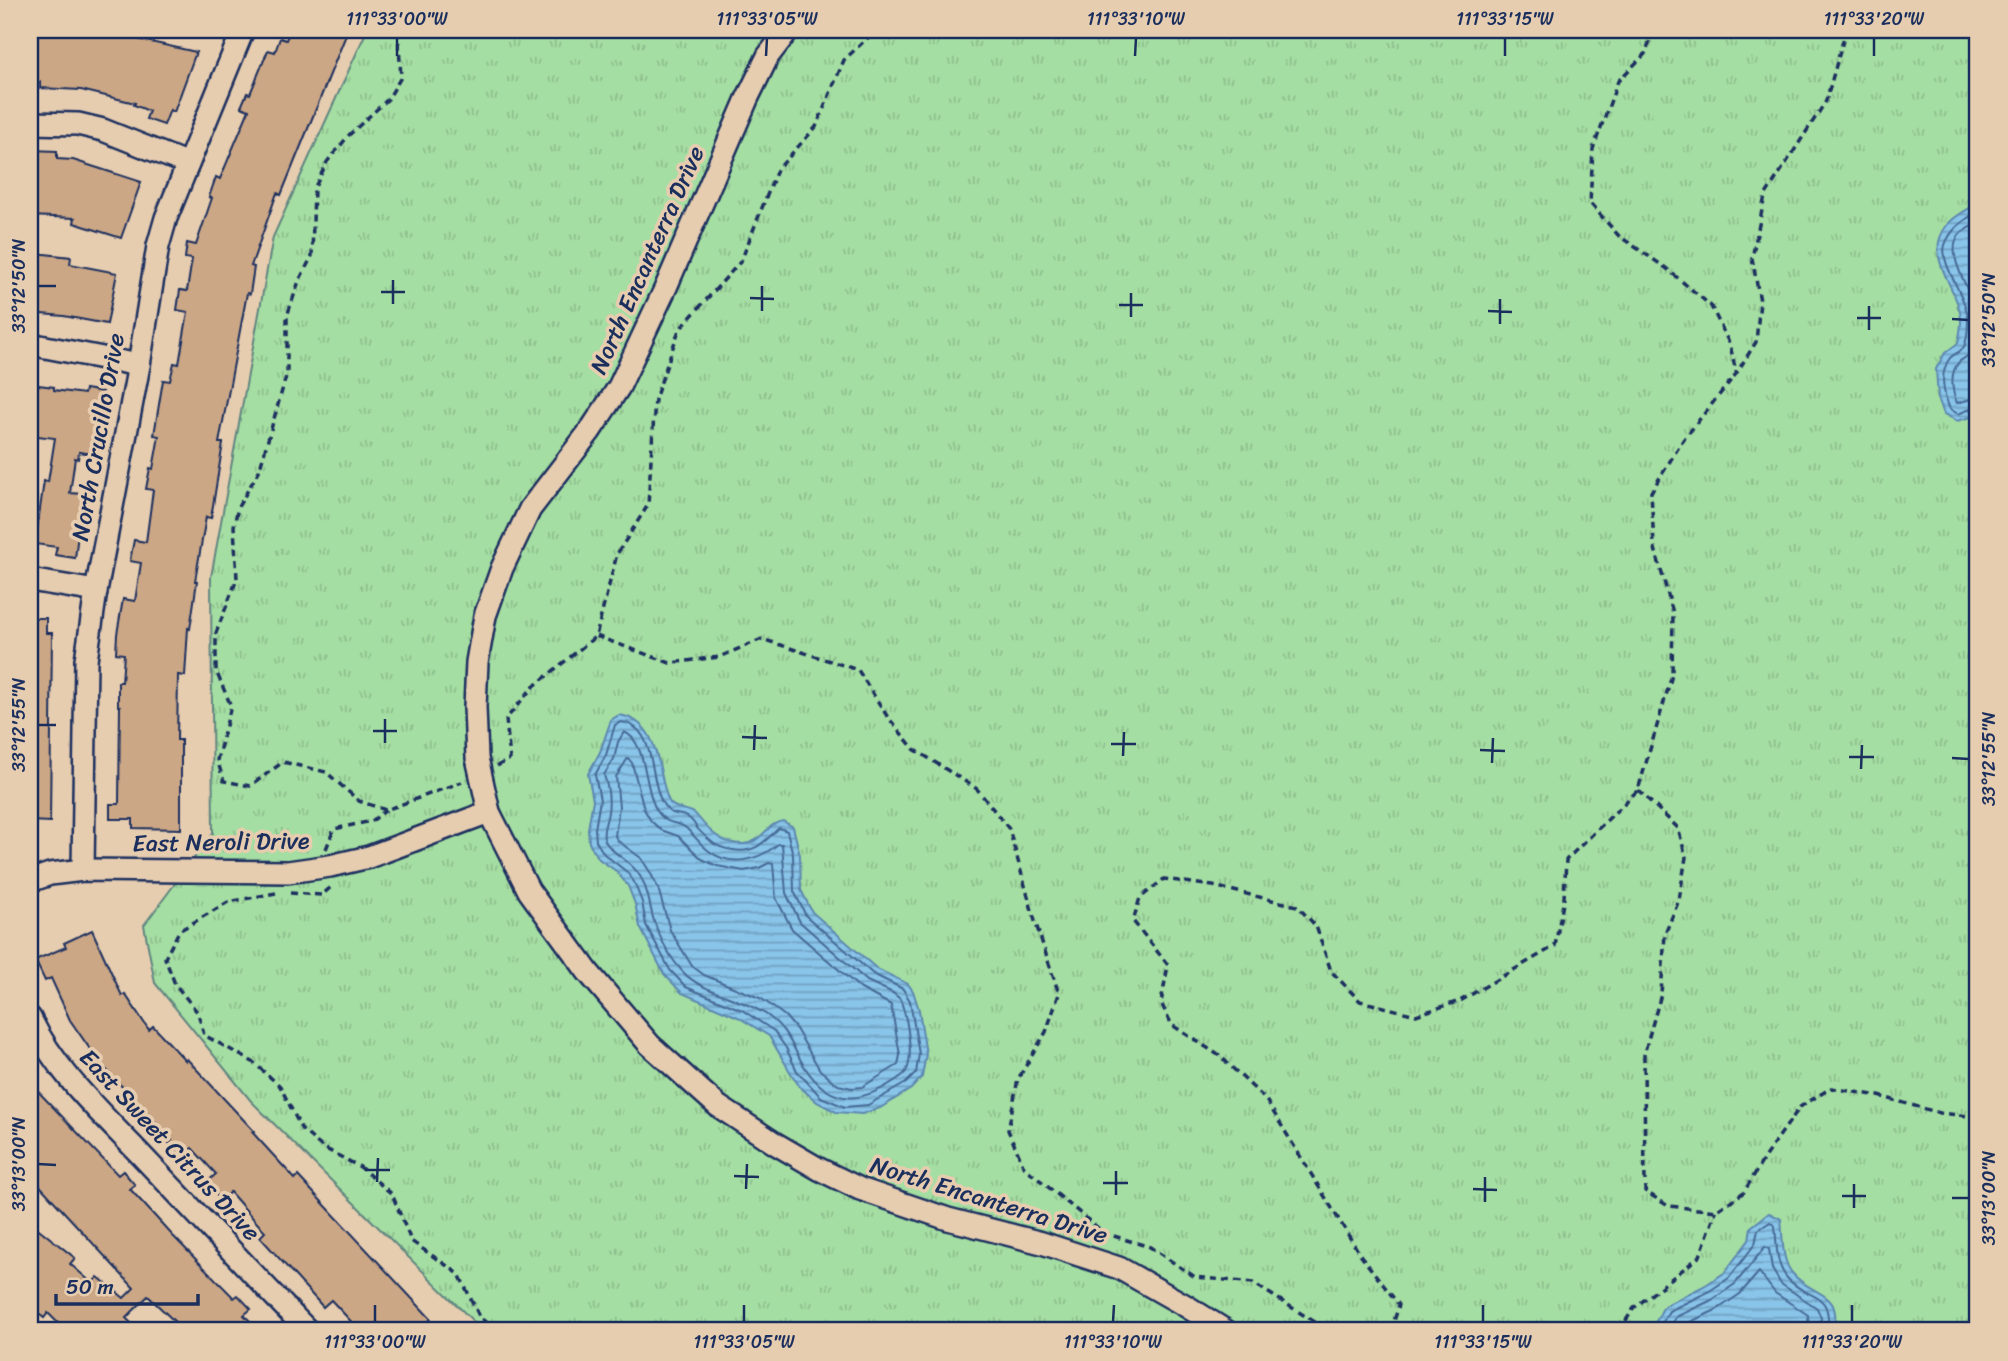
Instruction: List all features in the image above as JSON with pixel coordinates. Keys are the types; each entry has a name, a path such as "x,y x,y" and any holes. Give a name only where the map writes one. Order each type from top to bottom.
{"street":[{"name":"North Crucillo Drive","path":"83,870 86,660 158,246 166,218 243,30"},
{"name":"North Encanterra Drive","path":"788,30 768,56 747,99 667,287 619,387 590,431 530,509 502,568 485,616 477,662 477,758 489,812 529,891 588,972 650,1045 718,1106 787,1151 860,1189 948,1219 1042,1243 1119,1268 1226,1331"},
{"path":"30,123 78,124 103,130 188,164"},
{"path":"30,344 139,365"},
{"path":"30,580 96,591"},
{"name":"East Neroli Drive","path":"30,881 50,874 83,870 288,872 331,866 369,857 489,812"},
{"name":"East Sweet Citrus Drive","path":"32,1028 100,1112 308,1331"}],"path":[{"path":"386,810 359,801 326,772 283,762 250,786 224,781 217,760 231,706 216,671 216,633 237,579 234,526 238,507 259,471 287,373 287,316 299,281 312,256 314,188 327,162 349,135 388,99 401,77 398,30"},
{"path":"499,1331 480,1318 460,1274 411,1241 392,1194 360,1167 322,1147 302,1130 280,1086 253,1062 204,1035 198,1013 174,984 165,958 179,931 228,902 279,893 322,895 334,885 326,846 334,829 372,821 386,810 481,775 510,759 506,719 532,688 596,636 617,554 648,505 655,399 679,330 741,261 777,170 816,127 844,60 876,30"},
{"path":"1654,30 1645,54 1618,81 1593,149 1590,203 1619,236 1666,268 1711,306 1730,345 1736,374"},
{"path":"1391,1331 1399,1305 1361,1256 1266,1100 1220,1056 1172,1025 1161,1003 1168,965 1133,921 1140,898 1164,879 1213,886 1297,905 1316,926 1331,971 1360,1001 1416,1016 1460,1001 1555,946 1564,898 1566,860 1638,790 1672,675 1673,613 1654,545 1651,492 1683,440 1736,374 1756,342 1760,301 1752,258 1765,197 1826,101 1846,30"},
{"path":"596,636 670,663 719,657 762,639 858,670 887,716 914,749 977,789 1009,829 1059,994 1046,1032 1018,1079 1015,1092 1008,1130 1024,1167 1104,1233 1150,1247 1195,1277 1253,1283 1329,1331"},
{"path":"1638,790 1678,828 1686,857 1679,900 1665,934 1661,994 1644,1054 1645,1191 1668,1206 1716,1211"},
{"path":"1619,1331 1634,1308 1700,1256 1716,1211 1744,1192 1800,1107 1831,1088 1880,1096 1940,1112 1978,1117"}],"green space":[{"path":"367,30 1978,30 1978,1331 483,1331 251,1101 155,983 144,925 213,833 211,577 273,237"}],"water":[{"path":"1978,203 1978,411 1971,417 1957,421 1944,414 1938,398 1936,369 1945,353 1958,343 1961,322 1938,250 1940,238 1947,225"},
{"path":"619,715 639,724 652,740 670,803 695,814 717,836 728,842 742,844 754,841 772,826 783,821 793,827 800,855 801,890 812,912 877,969 908,984 913,991 926,1054 922,1077 911,1089 880,1108 862,1114 836,1112 817,1102 800,1087 769,1036 738,1017 682,993 664,974 640,927 628,886 616,871 599,859 589,843 588,829 593,800 588,774 600,752 611,720"},
{"path":"1769,1213 1781,1219 1783,1248 1789,1269 1801,1282 1830,1301 1834,1308 1834,1331 1651,1331 1664,1306 1724,1273 1749,1240 1751,1227"}],"building":[{"path":"43,30 96,30 196,52 174,112 170,110 164,125 146,119 149,111 134,105 135,103 81,90 40,88 40,82 30,82 30,33 43,33"},
{"path":"290,30 348,30 281,195 277,193 251,266 254,267 250,294 247,293 219,443 223,443 211,518 206,517 195,581 185,676 178,675 177,740 181,740 181,829 133,828 133,819 110,819 110,804 119,804 118,682 122,682 124,654 116,653 117,634 123,599 135,601 141,563 130,561 134,540 146,542 153,490 146,489 159,436 154,435 163,380 170,381 174,363 179,364 188,312 177,310 180,290 187,291 192,259 185,258 187,243 196,245 216,177 220,179 249,110 241,107 247,93 250,94 268,50 275,52 280,38 286,40"},
{"path":"31,150 57,151 57,159 73,160 141,182 121,238 74,223 75,218 30,216"},
{"path":"35,253 71,257 70,264 117,273 107,324 30,313"},
{"path":"30,384 84,394 85,389 103,392 93,454 79,452 78,459 75,458 70,493 83,494 75,558 55,555 57,547 35,544 44,481 48,482 55,438 30,435"},
{"path":"30,618 46,618 46,633 52,633 50,822 30,821"},
{"path":"92,930 122,996 125,994 149,1030 153,1026 186,1061 187,1059 295,1179 298,1176 431,1319 418,1331 360,1331 331,1300 323,1307 260,1237 265,1232 230,1192 221,1200 206,1183 216,1174 192,1148 182,1156 169,1143 172,1140 99,1062 70,1020 51,978 45,981 35,960 66,947 64,943"},
{"path":"30,1083 118,1175 123,1171 135,1185 130,1189 173,1236 234,1298 238,1295 251,1309 244,1315 260,1331 165,1331 175,1322 148,1296 126,1318 139,1331 66,1331 48,1313 44,1318 30,1307 30,1222 75,1258 70,1264 92,1283 98,1277 124,1298 134,1288 30,1175"}]}
